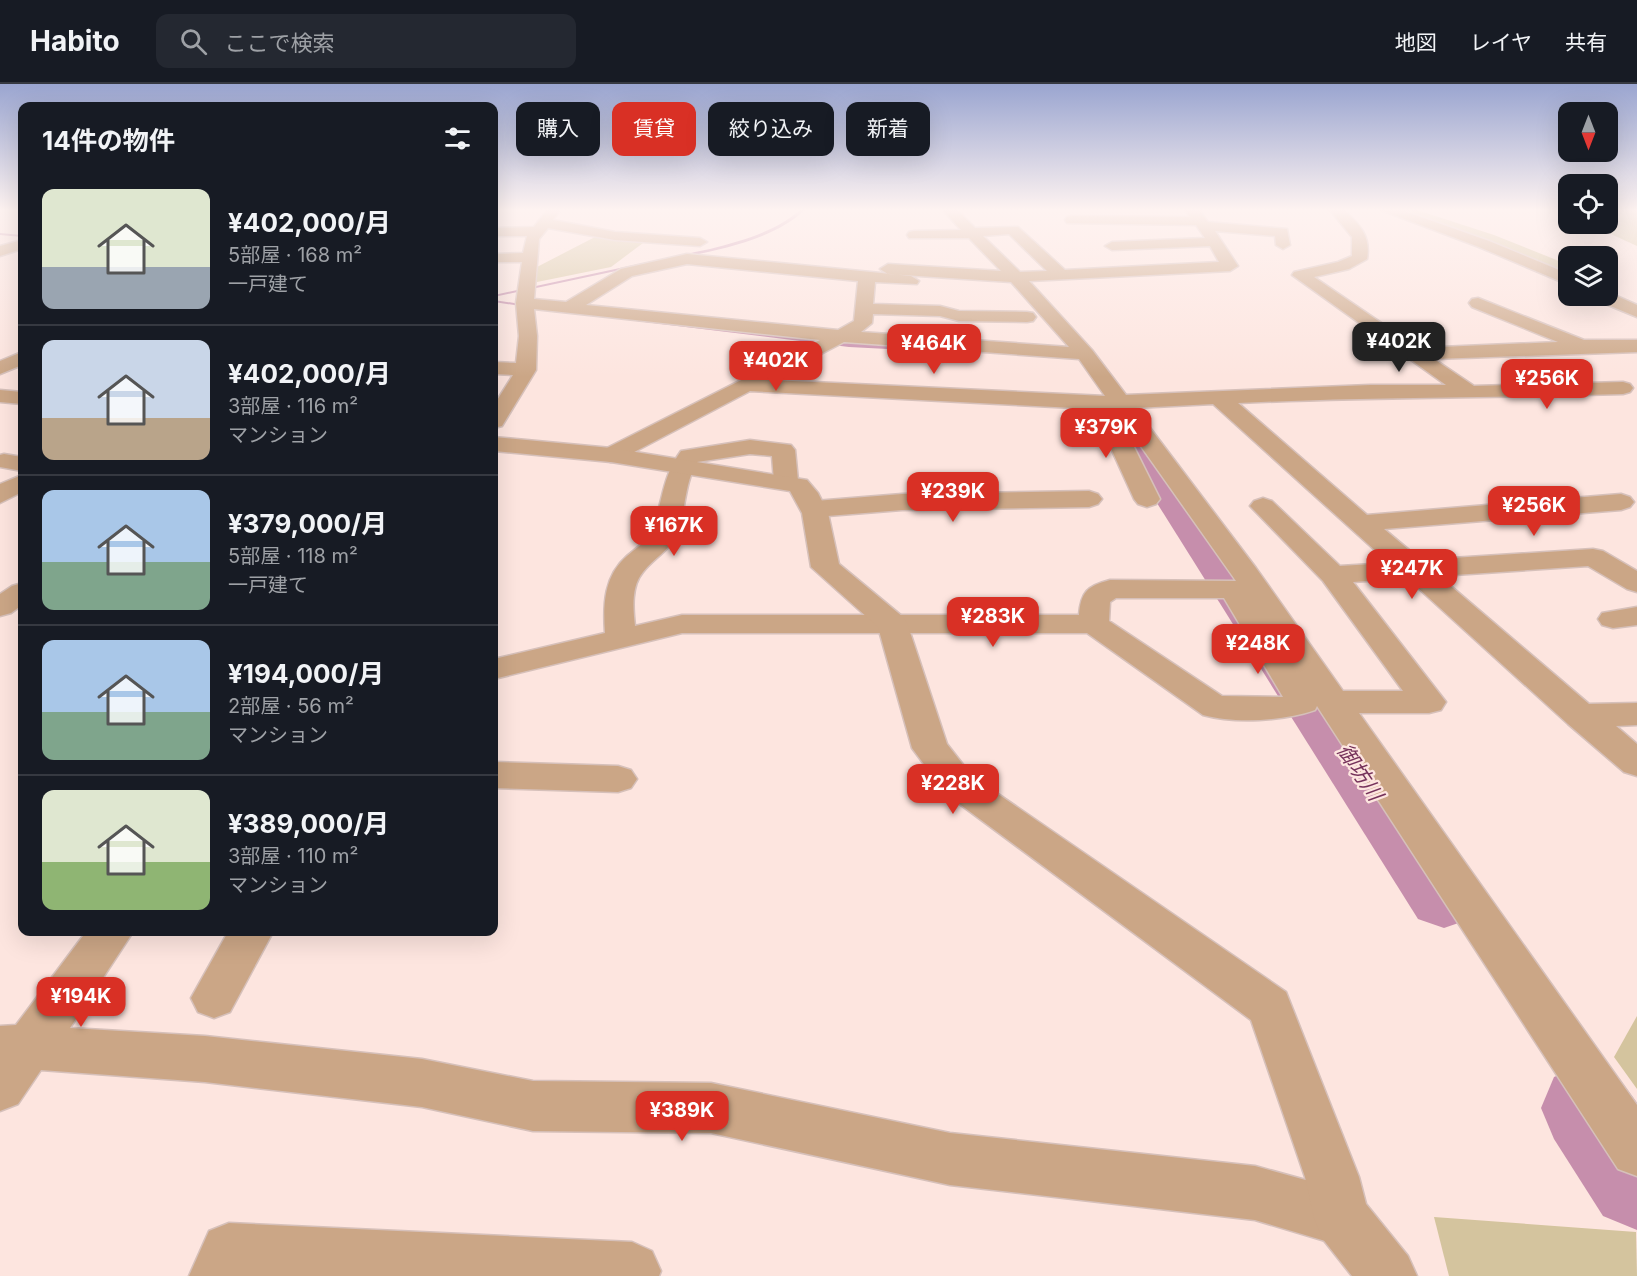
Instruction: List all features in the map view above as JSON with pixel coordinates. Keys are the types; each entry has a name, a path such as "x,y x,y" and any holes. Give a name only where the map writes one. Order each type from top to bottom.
{"street":[{"path":"498,415 526,370 528,336 525,303 529,266"},
{"path":"568,308 627,272 656,266"},
{"path":"757,266 949,284"},
{"path":"888,269 910,266"},
{"path":"928,266 981,276 1016,277 1230,266"},
{"path":"978,266 981,276"},
{"path":"1002,266 1016,277 1084,354 1110,403 1147,499"},
{"path":"1050,266 1060,275"},
{"path":"1138,266 1164,280"},
{"path":"1344,266 1300,275 1469,392"},
{"path":"1536,266 1558,275"},
{"path":"611,455 863,323 867,276"},
{"path":"525,303 840,337 1084,354"},
{"path":"1478,303 1586,346"},
{"path":"1618,303 1637,312"},
{"path":"864,309 940,311 958,316 1027,317"},
{"path":"957,346 958,316"},
{"path":"1414,354 1586,346 1637,346"},
{"path":"0,368 18,360"},
{"path":"498,368 526,370"},
{"path":"746,385 1110,403 1370,391 1469,392 1623,388"},
{"path":"0,396 18,398"},
{"path":"1219,398 1637,764"},
{"path":"1110,403 1246,574 1637,1150"},
{"path":"498,444 611,455 786,481 798,485 808,494 815,509 825,567 892,623 930,748 958,785 1270,1007 1332,1177 1342,1218 1388,1276"},
{"path":"621,638 618,602 628,571 651,550 663,534 681,466"},
{"path":"0,495 18,484"},
{"path":"815,509 902,502 1089,500"},
{"path":"0,501 18,503"},
{"path":"1361,523 1621,502"},
{"path":"1263,506 1333,575 1429,702 1332,702"},
{"path":"1333,575 1593,557 1637,583"},
{"path":"498,668 682,624 1094,624 1215,707 1286,708 1303,702 1233,590 1110,589 1095,598 1094,624"},
{"path":"0,607 18,595"},
{"path":"1580,716 1637,714"},
{"path":"498,775 618,779"},
{"path":"9,1061 108,936"},
{"path":"214,998 249,936"},
{"path":"9,1061 205,1059 411,1082 533,1106 711,1107 950,1159 1256,1192 1342,1218"},
{"path":"218,1276 229,1251 632,1272"}],"shaded area":[{"path":"540,266 613,266 537,282 535,268"},
{"path":"1542,266 1558,266 1558,272"},
{"path":"1637,1016 1637,1089 1614,1057"},
{"path":"1434,1217 1636,1232 1637,1276 1449,1276"}],"waterway":[{"path":"498,295 635,266"},
{"path":"498,302 527,306"},
{"path":"630,319 849,345 965,351"},
{"name":"御坊川","path":"1128,425 1444,898"},
{"name":"御坊川","path":"1586,1108 1637,1182"}]}
